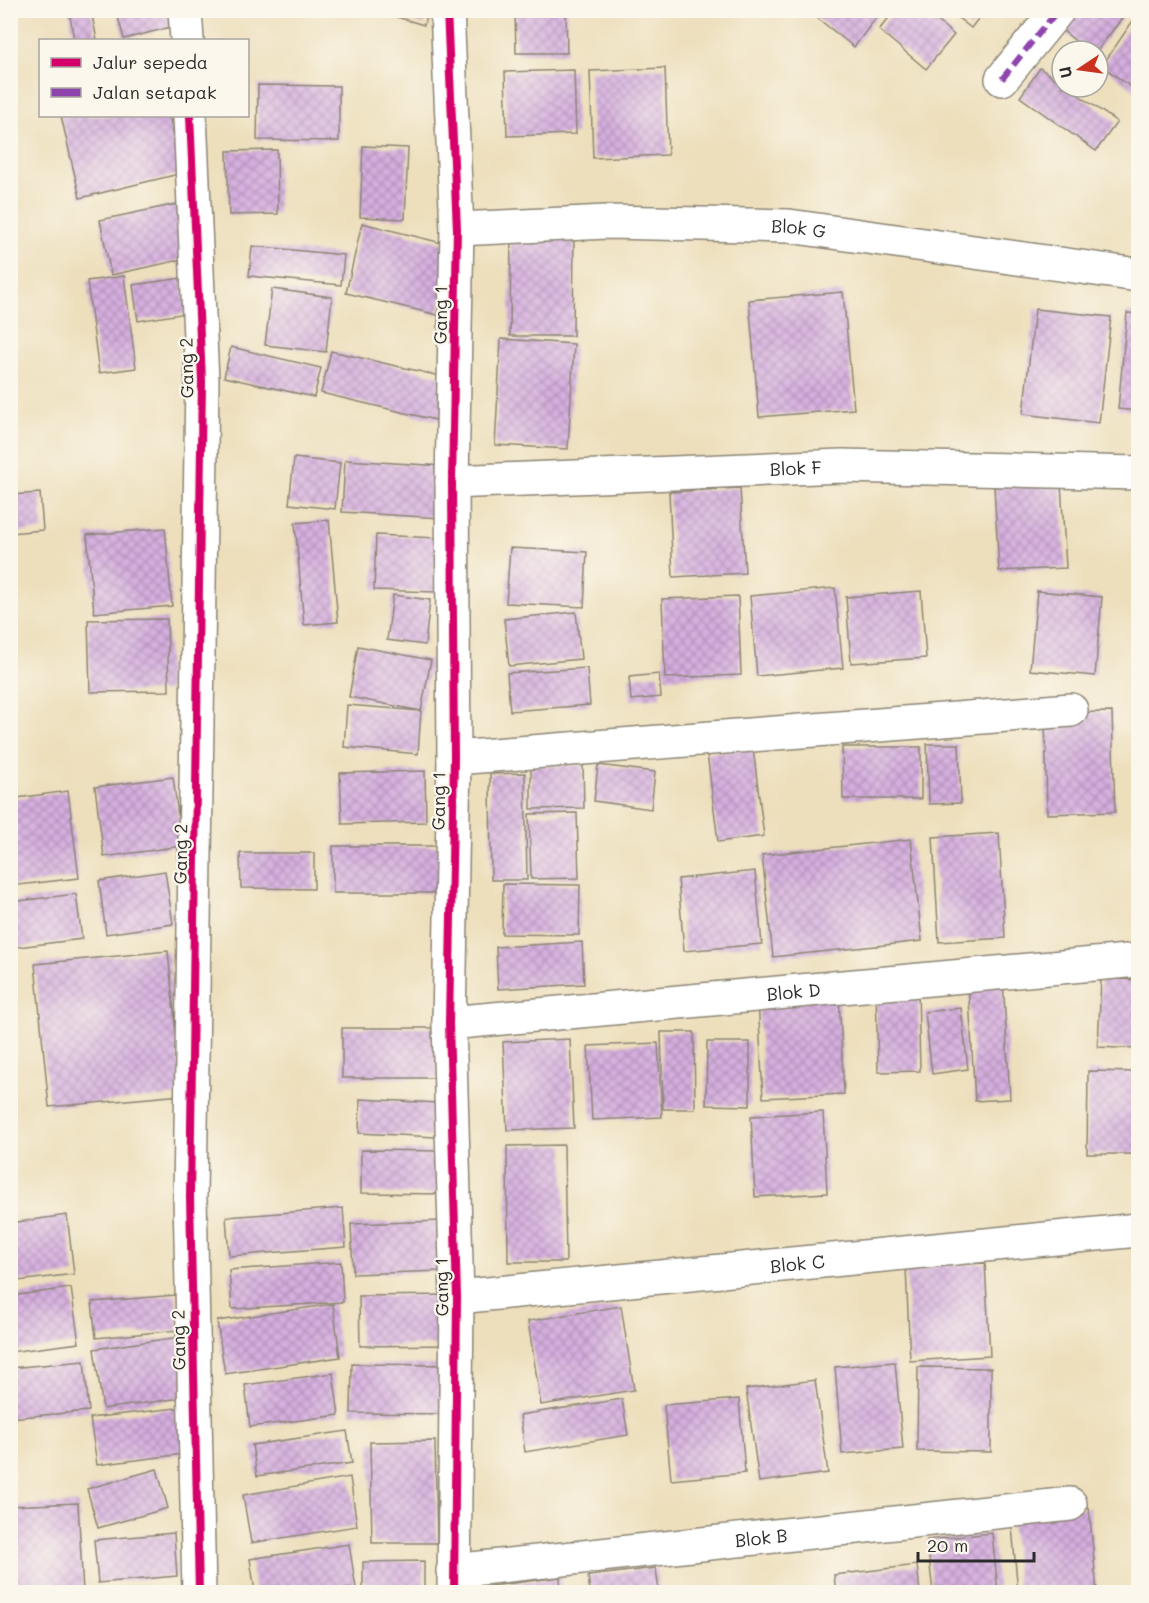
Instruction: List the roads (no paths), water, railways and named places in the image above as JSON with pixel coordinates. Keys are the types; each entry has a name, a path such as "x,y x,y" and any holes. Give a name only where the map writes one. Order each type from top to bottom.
{"street":[{"path":"186,10 187,39"},
{"name":"Gang 1","path":"447,10 457,229 452,482 454,758 449,1023 457,1297 454,1582"},
{"path":"1002,79 1058,10"},
{"name":"Gang 2","path":"190,117 202,381 190,1197 199,1593"},
{"name":"Blok G","path":"457,229 607,222 789,226 1138,275"},
{"name":"Blok F","path":"452,482 842,466 1138,472"},
{"path":"454,758 1071,710"},
{"name":"Blok D","path":"449,1023 1138,960"},
{"name":"Blok C","path":"457,1297 1138,1230"},
{"name":"Blok B","path":"454,1582 1070,1504"}]}
